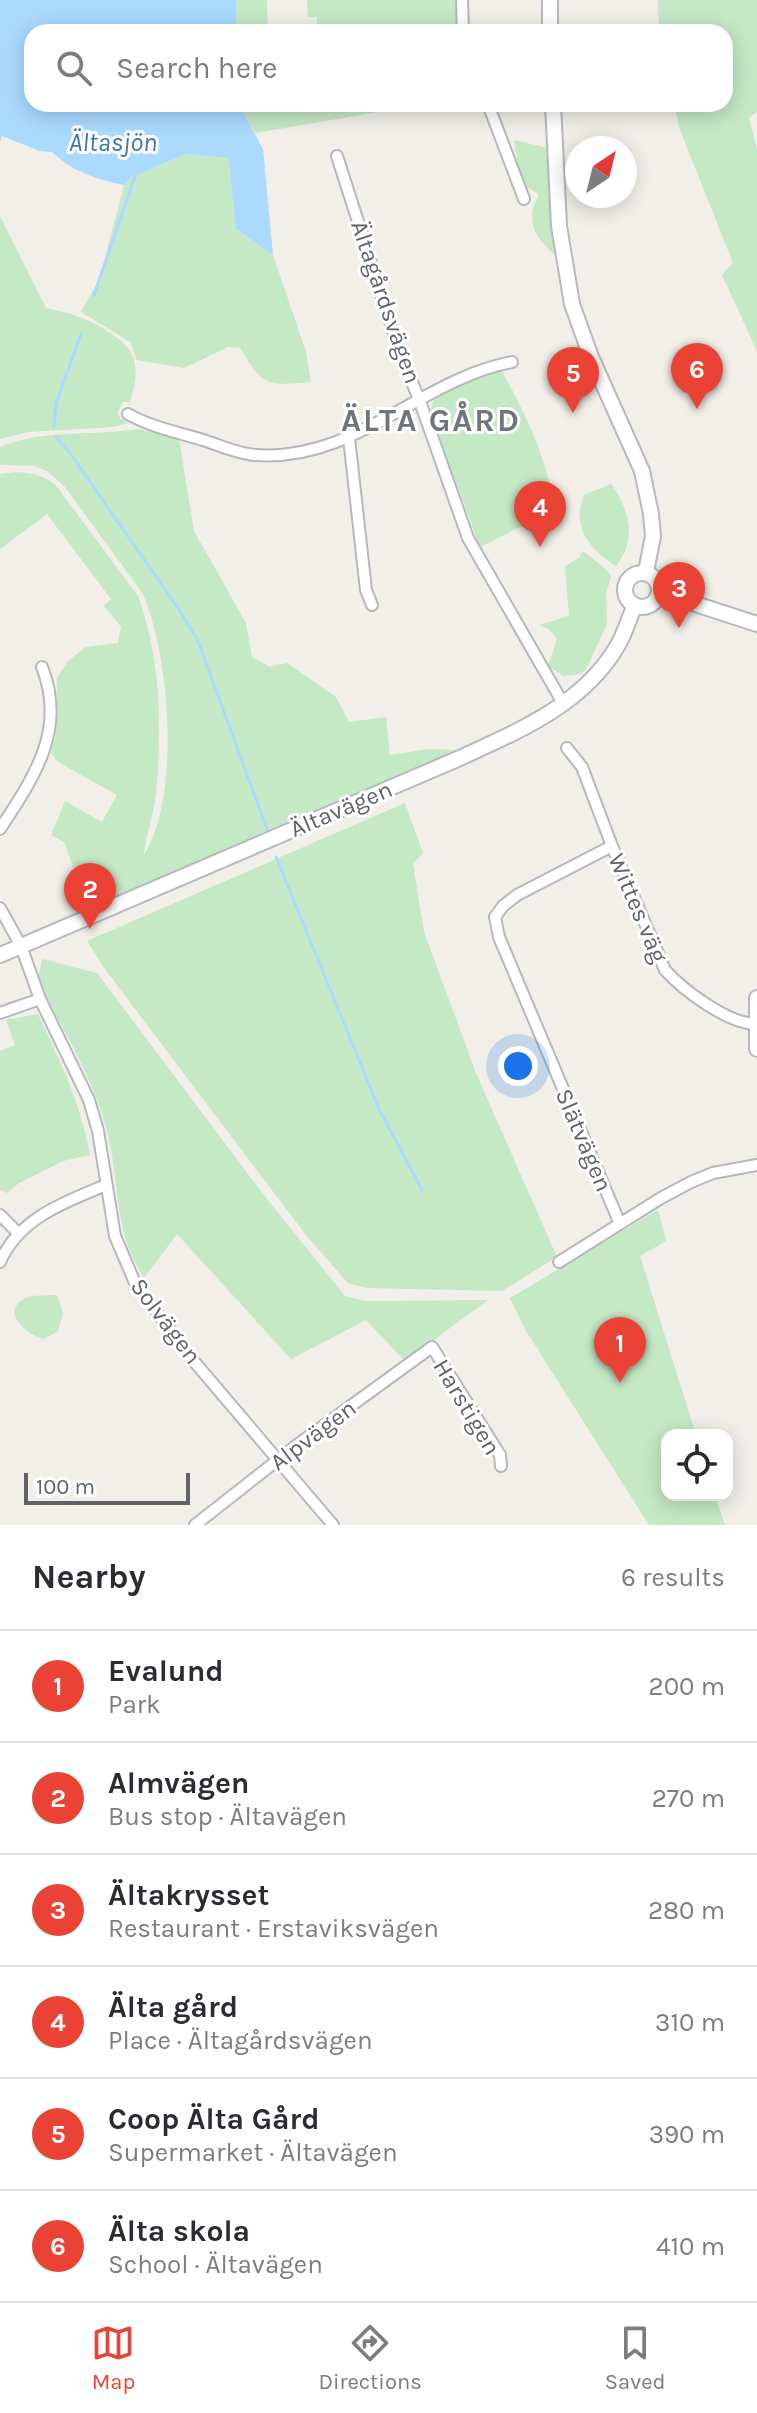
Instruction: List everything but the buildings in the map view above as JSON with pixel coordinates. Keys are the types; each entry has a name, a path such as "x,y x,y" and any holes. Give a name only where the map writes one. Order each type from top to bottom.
{"main road":[{"path":"550,0 550,24"},
{"path":"553,112 559,226 572,304 594,366 642,471 653,536 646,572"},
{"path":"646,572 654,576 659,584 659,595 649,606 635,605 627,599 626,583 632,575 646,572"},
{"path":"659,595 757,624"},
{"name":"Ältavägen","path":"0,955 535,723 584,689 618,645 635,605"},
{"path":"757,998 757,1049"}],"street":[{"path":"462,0 463,24"},
{"path":"491,112 524,199"},
{"name":"Ältagårdsvägen","path":"337,156 400,353 468,538 564,705"},
{"path":"128,414 147,425 252,455 284,455 318,450 349,438 439,387 512,362"},
{"path":"349,438 366,590 372,605"},
{"path":"0,829 49,740 49,685 42,667"},
{"name":"Wittes väg","path":"567,748 582,767 665,970 675,981 732,1018 755,1024"},
{"name":"Slätvägen","path":"612,846 517,895 495,917 499,937 620,1224"},
{"name":"Solvägen","path":"0,908 21,946 40,999 89,1100 98,1131 115,1236 135,1283 192,1359 333,1525"},
{"path":"0,1013 40,999"},
{"path":"559,1262 661,1198 713,1173 757,1165"},
{"path":"0,1262 28,1224 61,1204 106,1185"},
{"path":"0,1215 19,1234"},
{"name":"Alpvägen","path":"195,1525 432,1347"},
{"name":"Harstigen","path":"432,1347 500,1455 501,1466"}],"green space":[{"path":"236,0 267,0 268,24 236,24"},
{"path":"307,0 461,0 462,24 317,24 317,17 308,17"},
{"path":"658,0 757,0 757,112 749,118 757,150 757,351 722,275 733,263 680,130 676,112 733,112 733,24 659,24"},
{"path":"243,112 378,112 255,133"},
{"path":"514,140 547,148 556,256 542,243 534,227 532,211 538,194 520,179"},
{"path":"185,154 228,158 236,229 273,255 306,352 311,382 285,384 268,381 255,370 240,348 228,347 184,368 137,360 130,342 81,312 100,278 124,185 136,173"},
{"path":"0,216 46,308 96,325 115,336 130,351 136,368 133,389 130,402 123,402 117,413 128,423 113,427 29,432 0,439"},
{"path":"501,370 535,438 552,493 554,510 480,547 430,412 433,402 447,388"},
{"path":"138,429 179,439 194,531 246,623 252,657 270,667 287,663 336,697 349,722 386,717 390,755 429,749 457,750 452,757 120,895 84,897 64,842 51,835 65,801 102,822 117,795 58,762 51,753 56,735 57,678 68,661 86,647 118,643 121,627 104,606 111,599 47,514 0,549 0,474 29,473 55,484 138,596 151,644 159,719 156,794 144,855 156,829 167,763 168,726 160,653 143,594 65,487 47,471 34,466 0,465 0,447 51,435"},
{"path":"611,484 623,504 629,535 623,556 616,566 598,552 585,536 580,517 584,495"},
{"path":"583,551 607,570 611,577 606,594 607,624 586,669 580,674 563,676 548,666 557,639 549,629 539,625 569,616 565,566 579,558"},
{"path":"405,803 423,853 413,864 424,932 476,1073 557,1257 502,1291 367,1288 348,1283 306,1235 104,968 87,941"},
{"path":"42,959 97,973 267,1199 345,1296 366,1301 488,1300 405,1361 366,1320 291,1359 177,1234 144,1278 134,1260 122,1224 111,1151 101,1111 86,1073 38,980"},
{"path":"38,1014 75,1100 90,1155 63,1161 19,1183 7,1193 0,1190 0,1051 15,1045 6,1020"},
{"path":"658,1210 666,1241 640,1256 694,1429 661,1429 661,1501 717,1501 725,1525 649,1525 526,1331 510,1298"},
{"path":"57,1295 63,1313 58,1331 44,1339 19,1323 15,1310 17,1304 36,1296"}],"water":[{"name":"Ältasjön","path":"0,0 236,0 236,24 24,24 24,112 243,112 263,149 273,255 236,229 228,158 185,154 136,173 124,185 85,174 52,152 40,151 2,136 0,142"}],"waterway":[{"path":"94,295 136,173"},
{"path":"54,427 56,404 81,334"},
{"path":"56,437 198,641 268,832"},
{"path":"276,857 379,1109 422,1190"}],"place":[{"name":"Älta skola","path":"697,409"},
{"name":"Coop Älta Gård","path":"573,413"},
{"name":"Älta gård","path":"540,547"},
{"name":"Ältakrysset","path":"679,628"},
{"name":"Almvägen","path":"90,929"},
{"name":"Evalund","path":"620,1383"}],"district":[{"name":"ÄLTA GÅRD","path":"431,420"}]}
